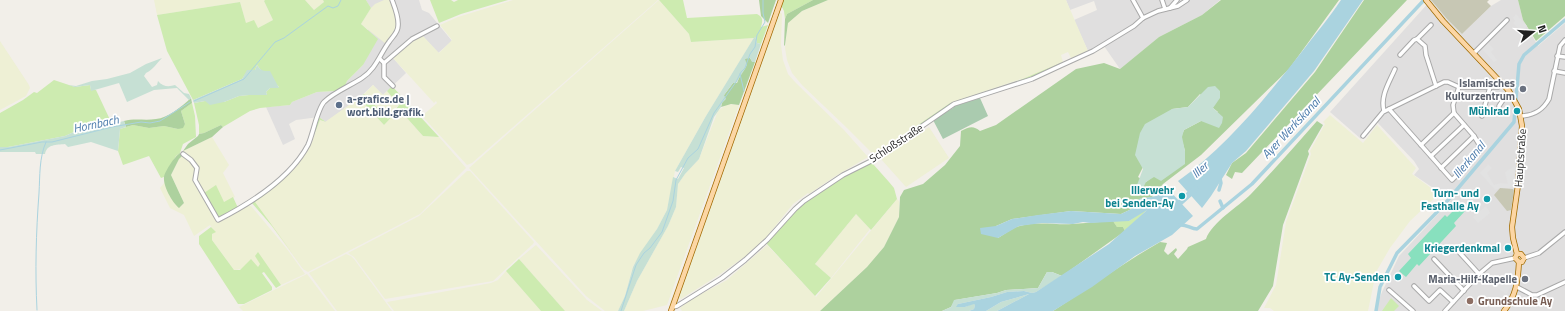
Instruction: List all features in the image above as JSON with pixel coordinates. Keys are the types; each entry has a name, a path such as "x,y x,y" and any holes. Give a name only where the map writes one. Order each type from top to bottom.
{"main road":[{"path":"672,309 781,0"},
{"name":"Hauptstraße","path":"1427,2 1503,83 1510,92 1522,116 1519,179 1512,227 1516,256"},
{"path":"1504,311 1517,287 1519,262 1516,256 1522,254 1524,258 1522,262 1519,262"}],"street":[{"path":"183,154 196,166 198,171 195,180 218,220 274,184 289,170 308,145 323,103 331,96 364,77 380,59 398,28 398,20 392,0"},
{"path":"1133,0 1143,18"},
{"path":"1162,0 1167,9"},
{"name":"Schloßstraße","path":"1167,9 1177,0"},
{"name":"Schloßstraße","path":"672,309 722,278 746,260 804,201 843,175 873,160 954,104 1032,79 1093,51 1134,26 1143,18 1178,6 1187,0"},
{"path":"1474,53 1507,20"},
{"path":"1400,55 1431,25"},
{"path":"384,64 415,37 437,26"},
{"path":"1419,38 1424,46 1436,86"},
{"path":"1522,116 1534,114 1545,105 1551,92 1560,46 1565,40"},
{"path":"1557,56 1565,57"},
{"path":"380,59 384,64 384,77 393,86"},
{"path":"1384,112 1382,98 1395,69"},
{"path":"1554,71 1565,73"},
{"path":"1363,136 1384,112 1436,86 1448,82 1459,87 1498,87 1503,83"},
{"path":"1482,116 1490,86"},
{"path":"1389,110 1452,180 1482,149 1474,136 1454,113 1453,105 1459,87"},
{"path":"1499,110 1499,106 1510,92"},
{"path":"1421,145 1454,113"},
{"path":"1431,156 1464,125"},
{"path":"1441,168 1474,136"},
{"path":"1524,258 1539,254 1565,232"},
{"path":"1459,252 1479,274"},
{"path":"1445,311 1479,274 1492,263 1516,256"},
{"path":"1434,259 1464,291"},
{"path":"1517,287 1532,295 1536,295 1565,282"},
{"path":"1414,286 1429,301 1440,290 1453,302"},
{"path":"1389,290 1413,311"}],"shaded area":[{"path":"154,0 265,0 264,1 273,20 258,28 246,23 240,2 157,15"},
{"path":"305,0 323,0 324,2 314,10"},
{"path":"366,0 419,0 422,10 429,13 452,41 438,53 422,35 393,58 406,73 383,95 373,85 359,98 326,122 319,117 296,120 289,124 295,139 283,145 266,107 290,105 292,102 317,92 335,91 344,88 347,81 363,65 371,8"},
{"path":"384,0 391,0 397,20 397,28 386,44 361,24 371,8 375,4"},
{"path":"513,0 658,0 472,163 467,165 422,116 437,103 436,101 434,103 393,58 406,44 422,35 439,53 452,40 440,25 458,17"},
{"path":"659,0 689,34 691,42 754,38 706,116 675,171 667,210 657,229 633,266 625,296 618,311 605,311 586,296 469,168"},
{"path":"828,0 1066,0 1088,51 1071,58 1068,52 1061,55 1063,62 1039,73 950,103 875,154 871,152 802,85 792,73 787,60 785,48 788,23 802,11"},
{"path":"1066,0 1220,0 1202,15 1159,37 1120,69 1104,46 1088,51 1074,20 1097,10 1094,1 1070,10"},
{"path":"1431,0 1462,34 1491,6 1501,0 1518,0 1523,20 1538,46 1565,23 1565,311 1375,311 1399,256 1451,200 1414,175 1419,169 1414,161 1377,122 1361,139 1330,112"},
{"path":"1431,0 1489,0 1487,2 1491,6 1462,34"},
{"path":"780,12 782,14 781,45 783,60 788,74 844,130 868,157 809,194 808,193 793,204 765,239 747,255 681,299 679,297"},
{"path":"1516,14 1527,26 1522,32 1513,23 1515,21 1513,18"},
{"path":"755,36 757,43 761,44 755,62 752,62 750,58 745,59 747,65 745,69 736,83 733,83 724,95 726,99 714,117 699,159 678,184 676,207 668,226 637,281 624,311 618,311 625,296 633,267 667,210 673,177 678,179 684,168 681,167 678,172 675,171 706,116"},
{"path":"0,41 30,88 26,96 0,110"},
{"path":"1488,43 1494,49 1491,52 1497,60 1494,62 1482,49"},
{"path":"162,58 144,76 152,87 157,85 158,81 166,86 175,85 184,93 189,94 191,98 189,100 177,88 154,90 127,102 119,83 91,91 90,85 75,87 68,85 76,86 130,73 146,64"},
{"path":"257,65 262,70 270,71 279,88 270,88 266,92 267,95 239,96 224,102 210,105 205,101 194,103 193,100 242,79 247,70 255,70"},
{"path":"373,85 383,95 387,91 399,104 387,119 364,94"},
{"path":"1215,86 1220,91 1220,98 1213,108 1223,117 1219,128 1201,121 1184,130 1182,137 1185,151 1185,164 1161,181 1154,177 1146,182 1143,188 1137,185 1143,169 1135,155 1140,133 1145,124 1172,109 1188,107 1208,87"},
{"path":"359,98 384,125 398,108 423,136 439,137 466,168 420,214 308,272 303,269 254,202 270,191 297,166 312,142 320,120 325,122"},
{"path":"727,104 739,105 667,305 643,311 624,311 637,281 668,226 676,207 678,184 699,159 718,111"},
{"path":"1330,115 1363,143 1377,125 1416,168 1412,174 1439,194 1410,221 1390,248 1376,272 1368,311 1274,311 1270,308 1264,308 1276,285 1286,222 1311,154 1310,151 1325,124 1323,122"},
{"path":"124,121 126,127 120,129 118,151 91,142 68,147 65,144 52,146 48,148 45,154 36,154 35,152 0,152 0,147 8,147 65,136 87,126 107,125"},
{"path":"929,127 949,158 906,187 881,159"},
{"path":"212,137 229,165 223,173 235,197 224,202 216,216 244,206 251,206 287,249 305,274 281,285 258,253 261,264 258,267 234,270 212,240 212,234 215,232 210,225 194,236 184,215 170,208 160,188 165,182 175,204 180,207 184,203 171,175 182,156 183,151"},
{"path":"1488,164 1492,168 1487,173 1494,185 1501,183 1508,184 1505,172 1515,166 1514,186 1495,190 1480,173"},
{"path":"467,171 470,171 534,242 533,244 493,281 385,299 354,257 348,253 419,216"},
{"path":"1500,188 1513,189 1514,191 1511,210 1507,211 1494,195"},
{"path":"897,199 899,201 899,217 884,247 867,267 820,311 682,311 680,308 690,300 727,280 767,245 816,297"},
{"path":"1486,206 1490,213 1478,223 1473,217"},
{"path":"856,214 870,229 831,278 815,264"},
{"path":"536,245 587,300 602,311 565,311 519,259"},
{"path":"346,254 354,259 392,311 337,311 309,273"},
{"path":"506,271 541,311 394,311 387,302 491,283 498,280"},
{"path":"1047,272 1052,272 1062,276 1036,292 1007,292 958,304 965,307 974,303 974,309 969,311 942,311 951,307 954,300 997,293 1006,290 1038,288"},
{"path":"307,274 335,311 243,311 239,307"},
{"path":"1500,278 1511,286 1506,294 1494,285"},
{"path":"1029,294 997,311 986,311 1001,302"}],"green space":[{"path":"305,0 314,10 324,2 323,0 366,0 371,8 361,24 378,39 363,65 347,81 344,88 335,91 317,92 292,102 290,105 260,108 250,111 223,127 221,125 199,134 199,125 194,103 205,101 224,102 239,96 267,95 266,92 270,88 279,87 257,65 255,70 246,73 242,79 193,100 167,51 157,15 240,2 246,23 254,20 258,28 273,20 264,1"},
{"path":"430,0 451,0 454,2 458,0 508,0 461,14 439,23"},
{"path":"659,0 683,0 687,18 757,14 762,19 761,27 768,25 761,44 757,43 755,37 691,42 689,34"},
{"path":"759,0 776,0 768,23 761,16"},
{"path":"783,0 813,0 787,14 785,19 784,11 781,5"},
{"path":"813,0 828,0 802,11 788,23 784,46 785,19 787,14"},
{"path":"1221,0 1339,0 1289,69 1201,155 1163,184 1152,197 1139,199 1140,205 1121,214 1071,211 1012,219 996,226 998,238 1017,227 1039,223 1072,224 1113,221 1117,227 1123,227 1125,231 1062,276 1052,272 1047,272 1038,288 1006,290 997,293 955,300 951,307 942,311 820,311 867,267 884,247 899,217 900,197 904,190 923,184 945,165 960,146 961,131 971,127 980,131 996,125 1076,69 1104,63 1120,69 1159,37 1202,15","holes":["1200,94 1218,112 1184,130 1181,137 1185,151 1146,182 1138,177 1172,109 1188,107"]},
{"path":"1364,0 1407,0 1242,173 1235,172 1232,179 1226,175 1232,163 1246,153 1315,72"},
{"path":"1518,0 1565,0 1565,16 1536,41 1523,20"},
{"path":"747,57 755,62 739,105 731,104 721,107 724,95 733,83 737,83"},
{"path":"1063,62 1020,81 952,104 877,155 874,155 950,103 1020,80"},
{"path":"54,80 75,87 90,85 91,90 96,90 112,124 87,126 65,136 8,147 0,147 0,113 34,92 37,93"},
{"path":"392,86 439,137 423,136 399,109 384,125 359,98 364,94 388,119 399,105 387,91"},
{"path":"191,98 192,103 181,111 185,124 183,128 178,129 164,126 149,128 133,125 126,127 124,121 152,120 165,117"},
{"path":"980,98 988,116 943,139 933,120 954,106"},
{"path":"192,103 195,116 196,137 183,144 180,153 176,156 164,177 161,178 149,156 123,165 118,151 120,129 133,125 149,128 164,126 178,129 185,124 181,111"},
{"path":"319,117 326,122 320,120 308,147 295,167 278,184 255,202 293,254 272,226 251,202 292,169 312,137"},
{"path":"1317,121 1323,125 1308,151 1309,154 1283,225 1273,286 1258,311 1053,311 1119,267 1160,242 1167,243 1164,251 1168,255 1176,248 1177,250 1174,254 1178,259 1188,247 1206,239 1219,221 1251,194"},
{"path":"221,125 223,127 212,137 183,151 199,134"},
{"path":"180,153 182,156 171,175 184,203 179,208 168,194 164,177 170,164"},
{"path":"869,163 873,164 894,188 897,199 871,230 856,214 815,264 831,278 815,296 766,243 789,216 806,201"},
{"path":"216,185 224,202 233,197 238,208 221,217 216,216 204,193"},
{"path":"1459,205 1465,211 1454,223 1456,226 1419,266 1417,264 1406,277 1399,271 1411,258 1408,254 1445,215 1447,217"},
{"path":"1151,206 1125,231 1123,227 1117,227 1113,221 1129,221"},
{"path":"211,227 216,232 212,234 212,240 234,270 240,270 251,259 258,267 260,264 255,256 258,252 281,285 276,288 264,272 262,273 272,287 272,290 244,304 238,304 199,244 199,236"},
{"path":"519,259 565,311 541,311 506,271"},
{"path":"1391,298 1399,306 1394,311 1382,311"}],"water":[{"path":"1341,0 1363,0 1314,71 1246,151 1232,163 1202,208 1178,181 1214,152 1246,120 1328,19"},
{"path":"1168,189 1193,216 1172,235 1135,256 1092,287 1053,311 997,311 1029,294 1001,302 986,311 969,311 974,309 974,304 965,307 956,307 958,304 1007,292 1036,292 1109,244 1147,210 1129,221 1083,222 1073,224 1042,223 1019,226 998,238 981,234 980,228 996,226 1012,219 1071,211 1121,214 1140,205 1139,199 1156,196 1160,192 1164,194"}],"waterway":[{"name":"Hornbach","path":"194,101 244,79 275,42 284,38 328,6 333,8 338,6 341,0"},
{"path":"621,311 636,265 662,232 673,201 676,180 688,158 698,149 714,113 745,68 750,54 755,47 757,35 765,22 763,0"},
{"name":"Ayer Werkskanal","path":"1180,225 1197,229 1252,184 1424,0"},
{"name":"Illerkanal","path":"1376,311 1380,287 1397,253 1443,206 1514,122 1519,64 1524,55 1565,20"},
{"path":"740,74 744,91"},
{"name":"Hornbach","path":"0,150 42,142 52,142 112,127 141,122 150,123 160,121 190,102"},
{"path":"37,310 37,223 40,167 46,142"},
{"path":"1219,190 1221,183 1220,178"},
{"name":"Iller","path":"1174,208 1195,189"},
{"name":"Ayer Werkskanal","path":"1220,201 1223,208"}],"place":[{"name":"Islamisches Kulturzentrum","path":"1523,89"},
{"name":"a-grafics.de | wort.bild.grafik.","path":"339,105"},
{"name":"Mühlrad","path":"1517,111"},
{"name":"Illerwehr bei Senden-Ay","path":"1182,196"},
{"name":"Turn- und Festhalle Ay","path":"1487,199"},
{"name":"Kriegerdenkmal","path":"1508,248"},
{"name":"TC Ay-Senden","path":"1398,277"},
{"name":"Maria-Hilf-Kapelle","path":"1525,279"},
{"name":"Grundschule Ay","path":"1470,301"}]}
